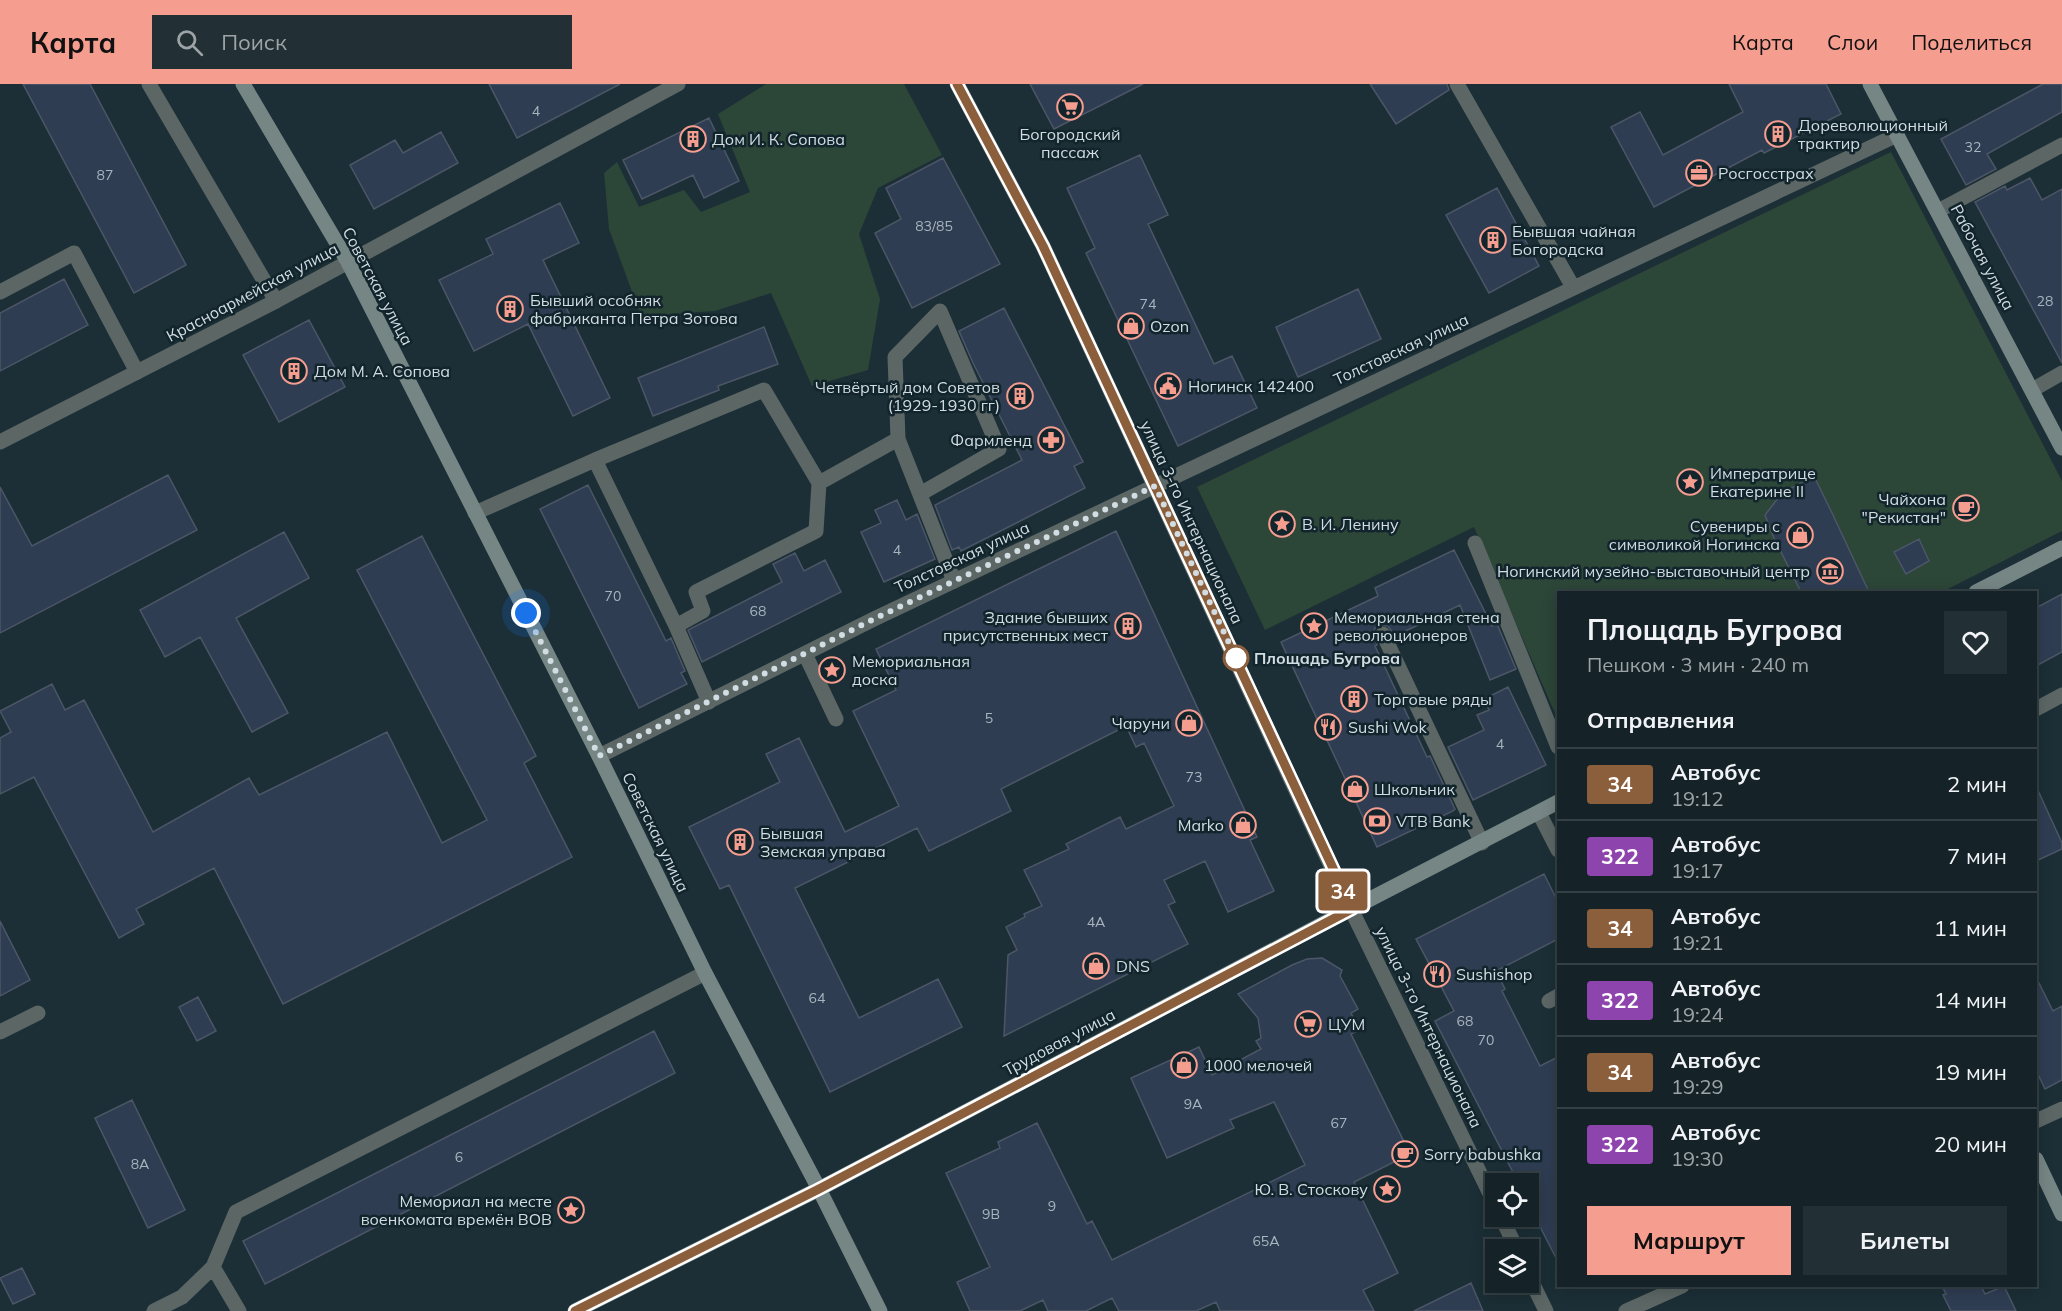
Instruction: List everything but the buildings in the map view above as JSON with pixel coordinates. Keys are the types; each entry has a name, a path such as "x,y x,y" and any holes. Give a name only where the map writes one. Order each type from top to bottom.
{"street":[{"path":"149,84 276,301"},
{"name":"Советская улица","path":"243,84 348,262 599,756 705,973 819,1189 880,1311"},
{"name":"Красноармейская улица","path":"0,442 276,301 678,84"},
{"name":"улица 3-го Интернационала","path":"957,84 1043,246 1352,909 1485,1183"},
{"path":"1457,84 1573,287"},
{"name":"Рабочая улица","path":"1870,84 2062,448"},
{"name":"Толстовская улица","path":"599,756 954,581 1897,135"},
{"path":"1938,211 2062,146"},
{"path":"0,292 74,252 137,372"},
{"path":"920,494 999,449 940,311 895,357 898,439 954,581"},
{"path":"2032,390 2062,374"},
{"path":"475,513 764,390 819,483 816,531 696,591 702,611 676,626"},
{"path":"819,483 898,439"},
{"path":"595,460 676,626 709,702"},
{"path":"1475,543 1557,745"},
{"path":"1978,591 2062,548"},
{"path":"1383,634 1482,843"},
{"path":"805,654 836,719"},
{"path":"2037,708 2062,695"},
{"name":"Трудовая улица","path":"575,1311 819,1189 1557,803"},
{"path":"1539,813 1557,848"},
{"path":"154,1311 182,1297 213,1267 236,1212 705,973"},
{"path":"0,1032 38,1013"},
{"path":"2037,1121 2062,1109"},
{"path":"2037,1161 2062,1214"},
{"path":"213,1267 239,1311"},
{"path":"1626,1311 1680,1287"},
{"path":"1537,1293 1546,1311"}],"green space":[{"path":"766,84 904,84 942,155 878,188 859,234 880,299 868,370 812,386 771,293 715,311 641,316 609,229 604,173 617,162 639,207 684,190 701,212 750,192 718,114"},
{"path":"1891,152 2062,481 2062,531 1944,591 1557,591 1557,718 1474,527 1265,630 1197,487"}],"bus line":[{"name":"34","path":"575,1311 819,1189 1352,909 1043,246 957,84"}],"place":[{"name":"Богородский пассаж","path":"1070,107"},
{"name":"Дореволюционный трактир","path":"1778,134"},
{"name":"Дом И. К. Сопова","path":"693,139"},
{"name":"Росгосстрах","path":"1699,173"},
{"name":"Бывшая чайная Богородска","path":"1493,240"},
{"name":"Бывший особняк фабриканта Петра Зотова","path":"510,309"},
{"name":"Ozon","path":"1131,326"},
{"name":"Дом М. А. Сопова","path":"294,371"},
{"name":"Ногинск 142400","path":"1168,386"},
{"name":"Четвёртый дом Советов (1929-1930 гг)","path":"1020,396"},
{"name":"Фармленд","path":"1051,440"},
{"name":"Императрице Екатерине II","path":"1690,482"},
{"name":"Чайхона \"Рекистан\"","path":"1966,508"},
{"name":"В. И. Ленину","path":"1282,524"},
{"name":"Сувениры с символикой Ногинска","path":"1800,535"},
{"name":"Ногинский музейно-выставочный центр","path":"1830,571"},
{"name":"Здание бывших присутственных мест","path":"1128,626"},
{"name":"Мемориальная стена революционеров","path":"1314,626"},
{"name":"Площадь Бугрова","path":"1236,658"},
{"name":"Мемориальная доска","path":"832,670"},
{"name":"Торговые ряды","path":"1354,699"},
{"name":"Чаруни","path":"1189,723"},
{"name":"Sushi Wok","path":"1328,727"},
{"name":"Школьник","path":"1355,789"},
{"name":"VTB Bank","path":"1377,821"},
{"name":"Marko","path":"1243,825"},
{"name":"Бывшая Земская управа","path":"740,842"},
{"name":"DNS","path":"1096,966"},
{"name":"Sushishop","path":"1437,974"},
{"name":"ЦУМ","path":"1308,1024"},
{"name":"1000 мелочей","path":"1184,1065"},
{"name":"Sorry babushka","path":"1405,1154"},
{"name":"Ю. В. Стоскову","path":"1387,1189"},
{"name":"Мемориал на месте военкомата времён ВОВ","path":"571,1210"}],"route":[{"path":"526,613 599,756 876,618 1155,486 1236,658"}]}
